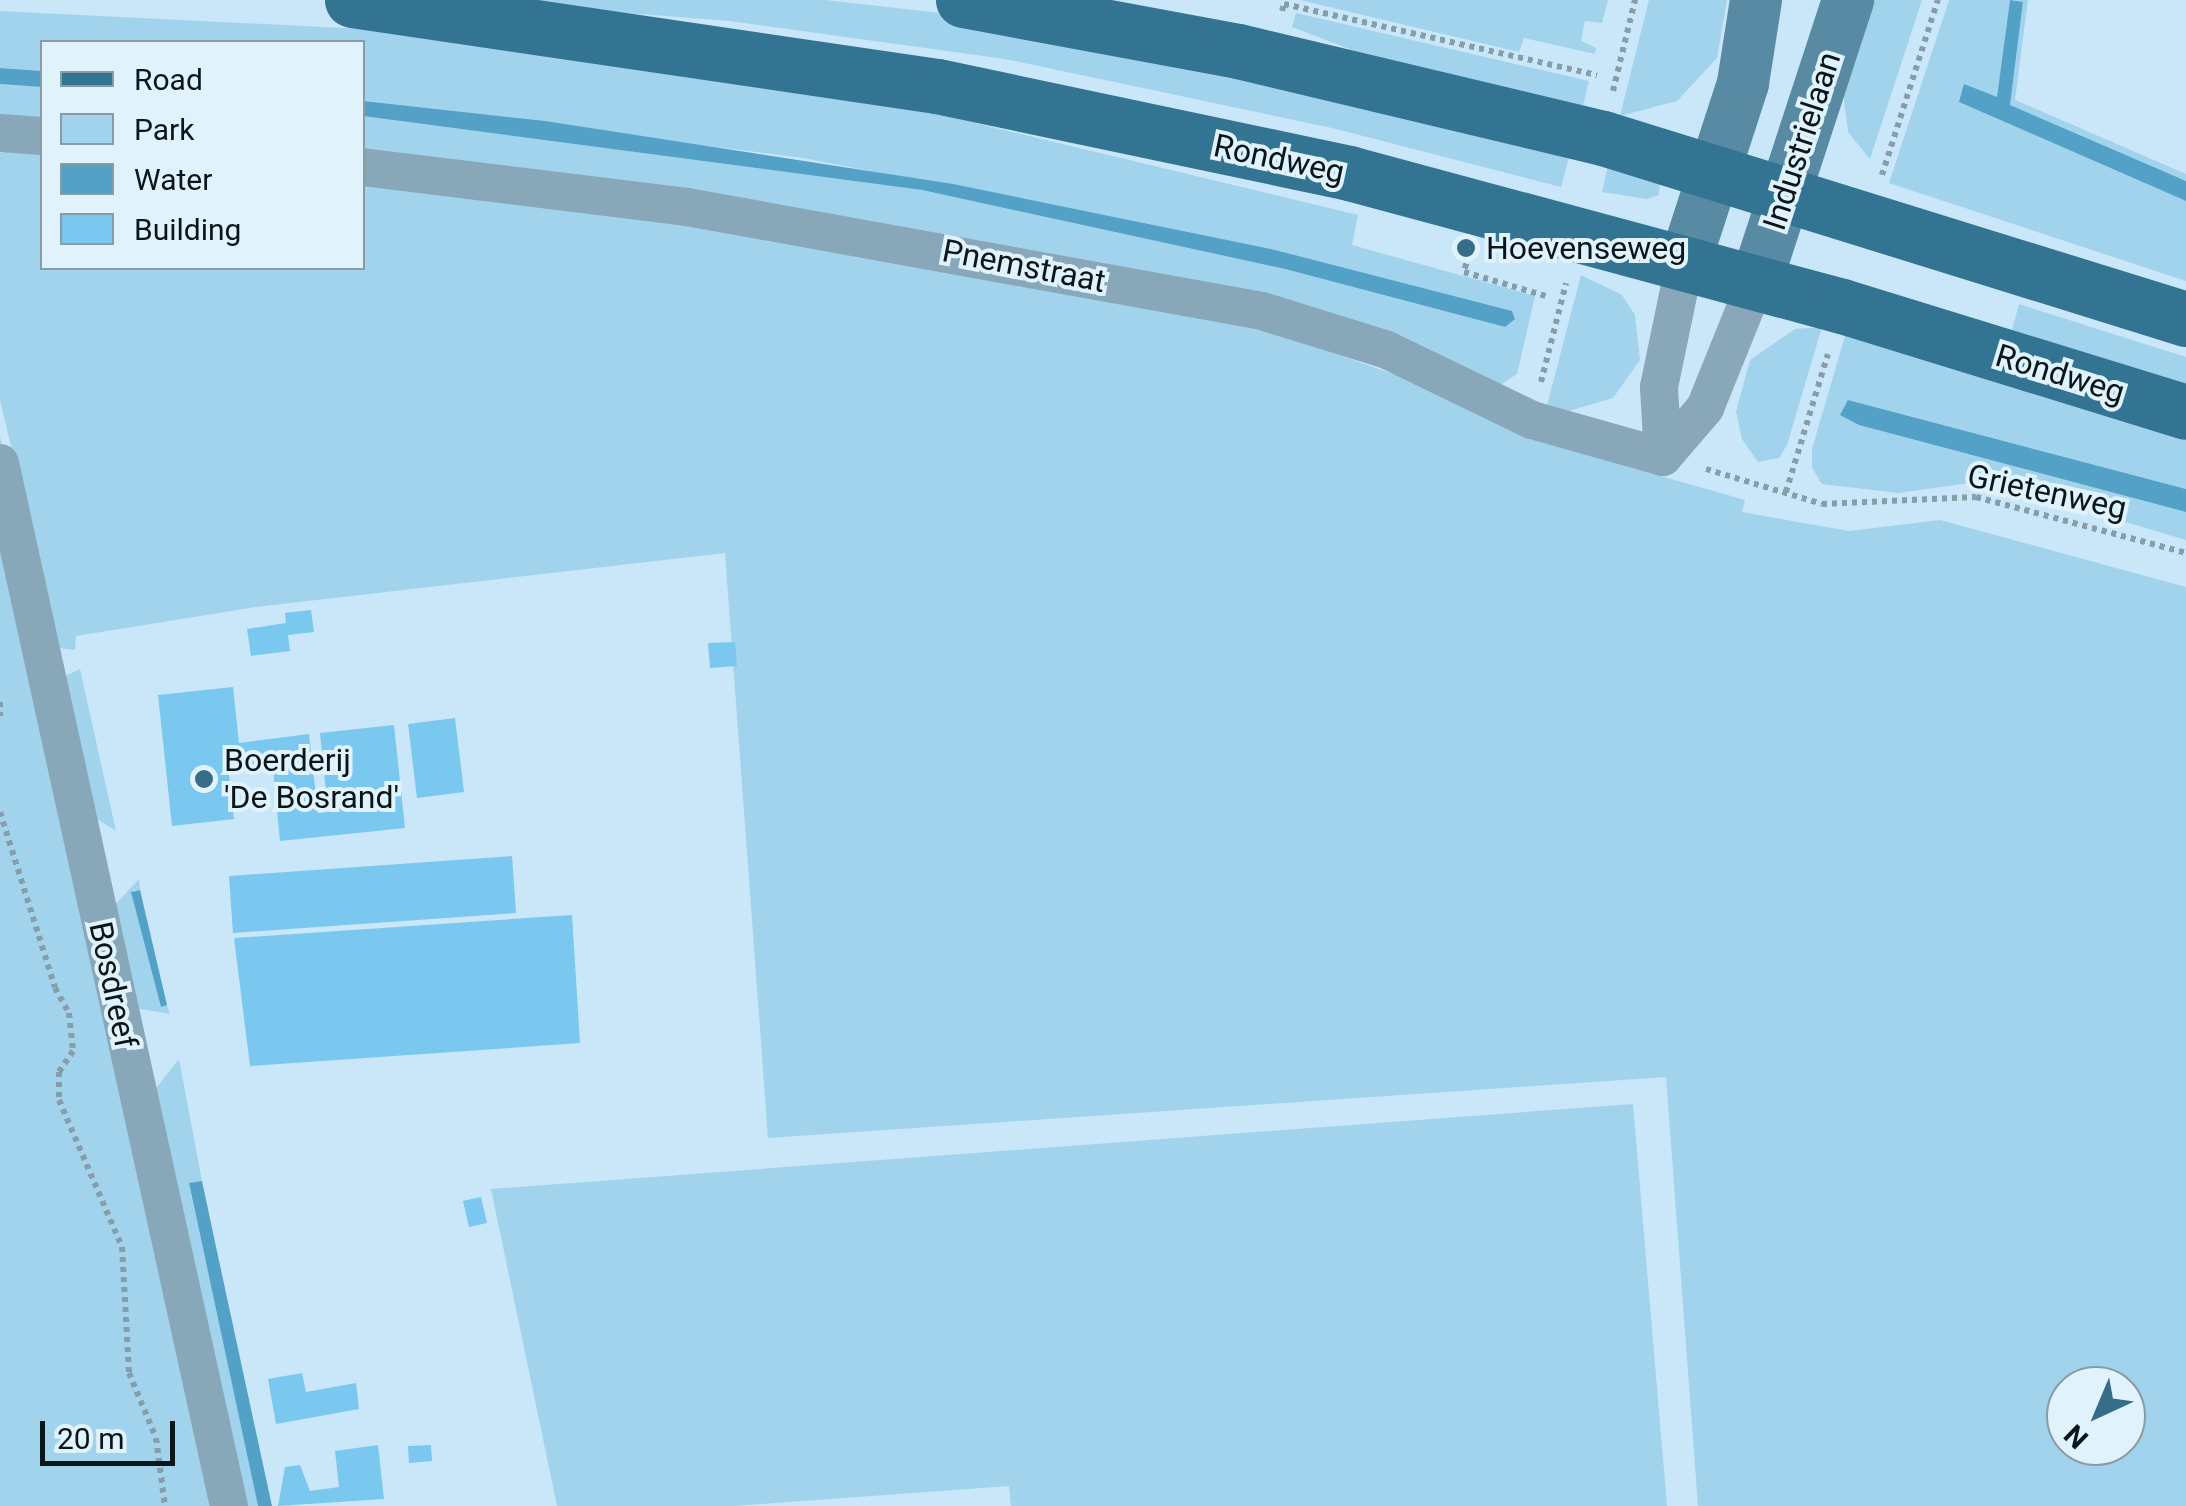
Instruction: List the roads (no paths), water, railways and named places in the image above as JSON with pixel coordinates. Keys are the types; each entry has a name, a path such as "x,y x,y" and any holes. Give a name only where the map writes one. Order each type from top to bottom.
{"main road":[{"name":"Rondweg","path":"352,0 936,86 1349,174 1756,282 2186,412"},
{"path":"964,0 1238,51 1602,138 2186,319"},
{"path":"1685,262 1743,83 1756,0"},
{"name":"Industrielaan","path":"1756,282 1848,0"}],"street":[{"path":"0,133 40,136"},
{"name":"Pnemstraat","path":"365,167 687,207 1262,311 1387,350 1532,420 1663,456"},
{"path":"1663,456 1659,387 1685,262"},
{"path":"1663,456 1705,408 1756,282"},
{"name":"Bosdreef","path":"0,463 229,1506"}],"water":[{"path":"2010,0 2023,2 2010,105 2186,181 2186,201 1959,102 1964,84 1997,97"},
{"path":"0,68 40,71 40,87 0,84"},
{"path":"365,101 545,121 953,184 1271,249 1512,311 1515,319 1505,327 1285,269 922,190 365,116"},
{"path":"1848,400 2186,489 2186,512 1859,425 1840,415"},
{"path":"140,890 167,1005 161,1007 131,892"},
{"path":"202,1181 272,1506 258,1506 189,1183"}],"place":[{"name":"Hoevenseweg","path":"1466,248"},
{"name":"Boerderij 'De Bosrand'","path":"204,779"}]}
